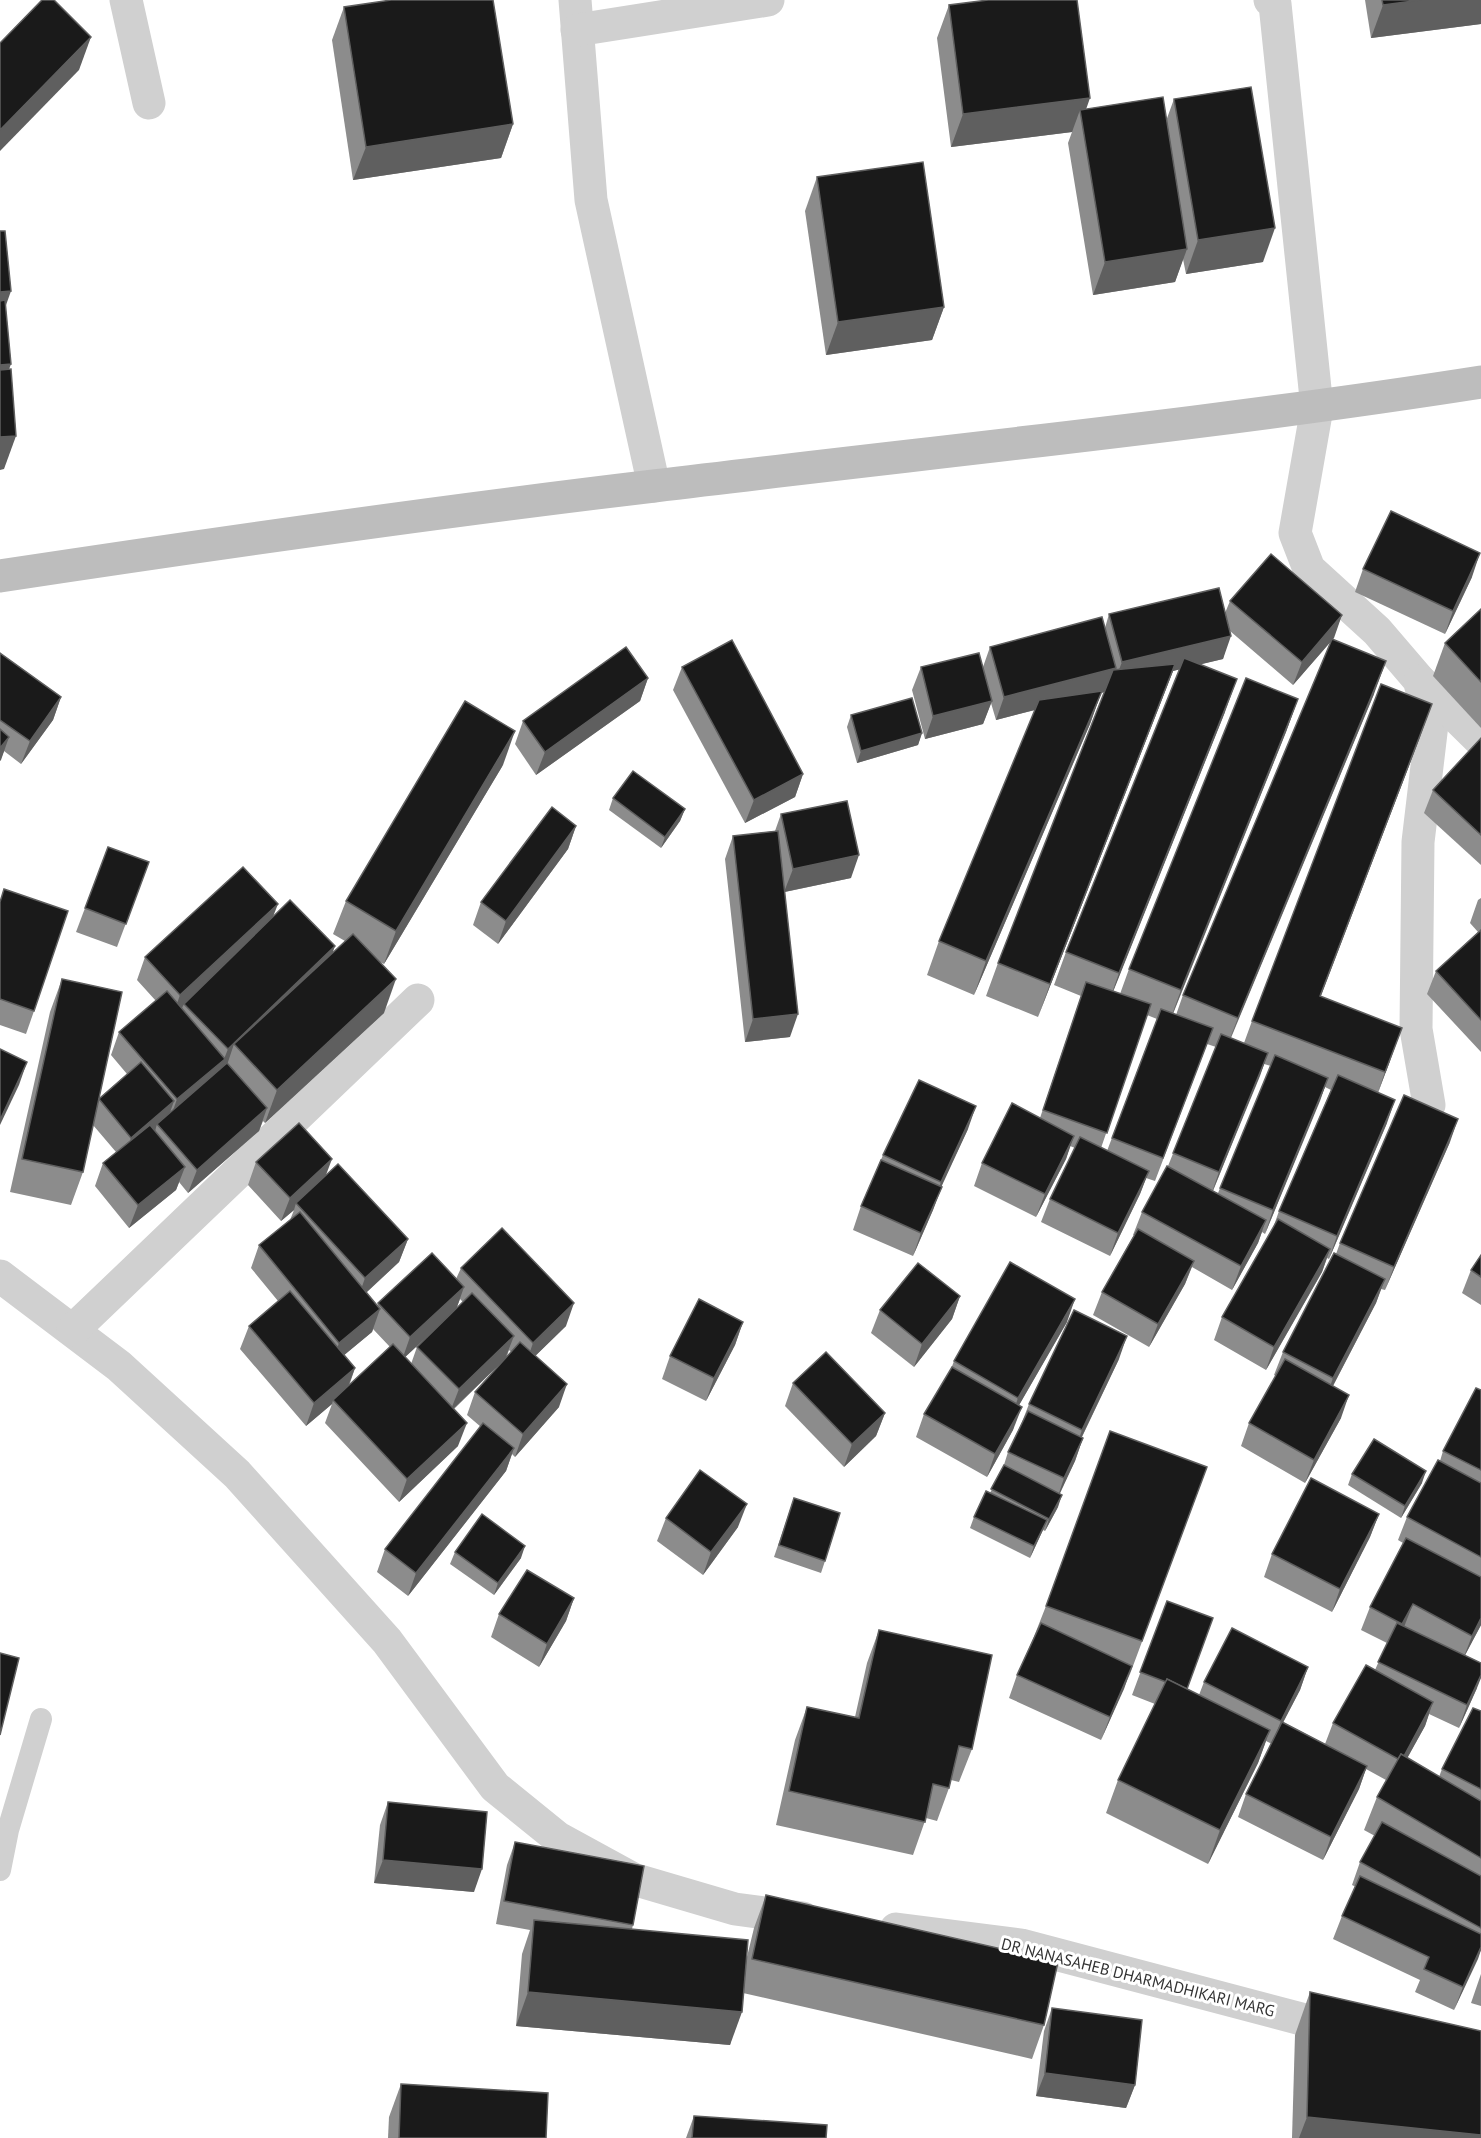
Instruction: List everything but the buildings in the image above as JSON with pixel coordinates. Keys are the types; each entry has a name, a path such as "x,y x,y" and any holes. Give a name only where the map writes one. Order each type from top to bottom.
{"street":[{"path":"126,0 149,103"},
{"path":"654,486 591,200 576,15 768,0"},
{"path":"1270,0 1275,4 1317,408 1295,532 1309,569 1377,631 1419,680 1481,741"},
{"path":"0,576 291,532 654,486 1317,408 1481,382"},
{"path":"1419,680 1432,724 1418,842 1416,1029 1429,1104"},
{"path":"73,1330 418,1000"},
{"name":"DR NANASAHEB DHARMADHIKARI MARG","path":"0,1276 119,1366 237,1474 387,1641 495,1787 558,1838 633,1880 735,1909 1021,1945 1370,2037"}],"lane":[{"path":"0,1870 8,1830 41,1719"}]}
